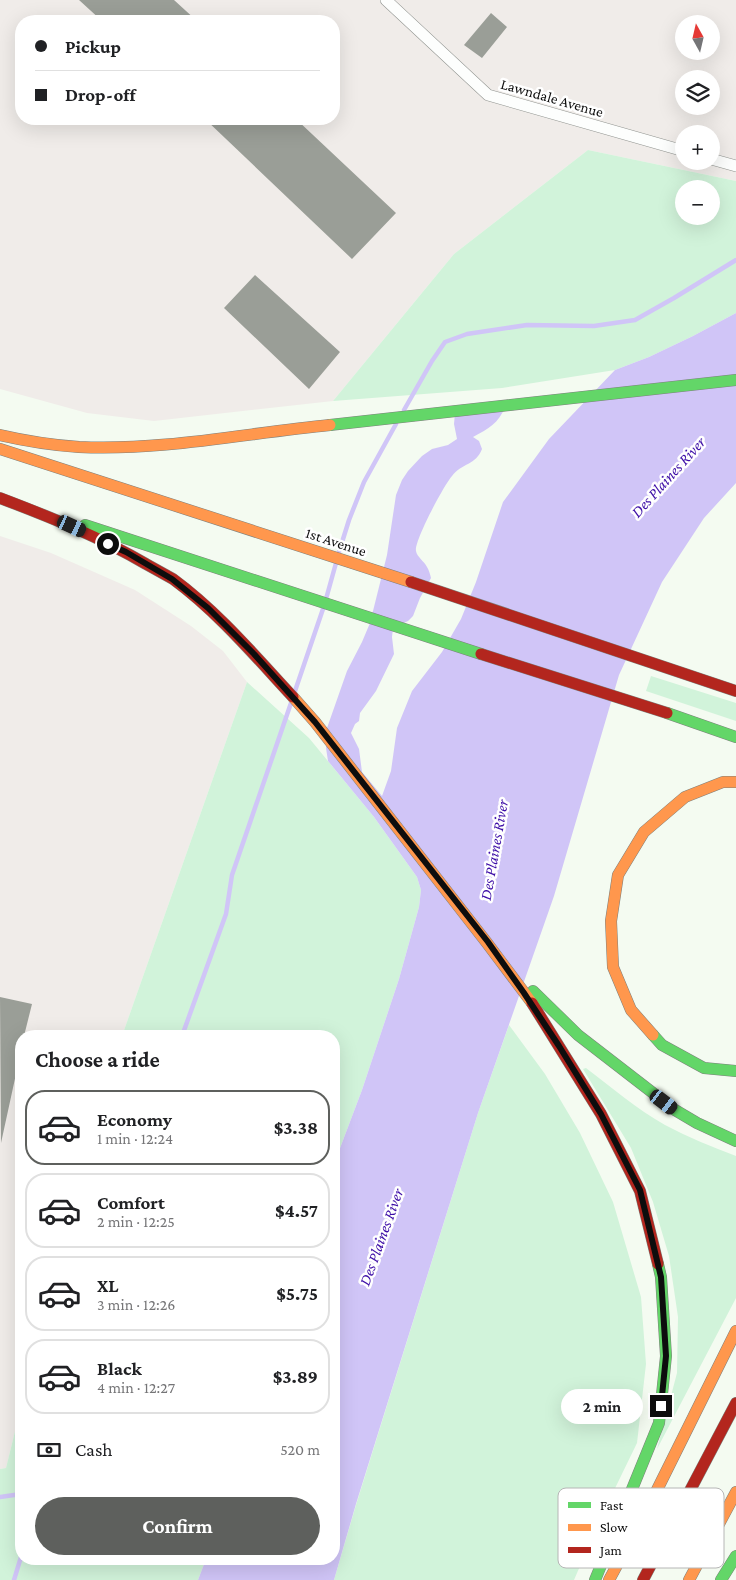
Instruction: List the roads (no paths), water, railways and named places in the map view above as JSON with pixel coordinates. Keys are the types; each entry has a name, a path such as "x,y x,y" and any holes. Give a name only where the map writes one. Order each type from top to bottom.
{"main road":[{"path":"0,435 46,444 84,447 162,445 359,421 736,380"},
{"name":"1st Avenue","path":"0,449 432,589 736,691"},
{"path":"0,498 646,706 736,737"},
{"path":"0,498 72,526 126,552 172,579 208,608 241,640 315,722 488,942 559,1046 601,1114 640,1190 661,1277 666,1356 659,1423 633,1488"},
{"path":"736,782 723,782 685,797 644,832 618,875 611,922 613,967 631,1010 662,1045 704,1068 736,1071"},
{"path":"488,942 533,991 578,1035 675,1110 697,1123 736,1141"},
{"path":"659,1488 736,1331"},
{"path":"691,1488 736,1402"},
{"path":"724,1515 736,1492"},
{"path":"721,1580 736,1556"},
{"path":"595,1580 600,1568"},
{"path":"609,1580 616,1568"},
{"path":"643,1580 649,1568"},
{"path":"690,1580 696,1568"}],"street":[{"name":"Lawndale Avenue","path":"386,0 488,95 675,148"},
{"path":"720,162 736,166"}],"water":[{"name":"Des Plaines River","path":"736,313 736,483 704,518 662,582 619,675 554,896 478,1113 340,1559 340,1148 362,1090 399,979 419,907 421,890 417,877 374,817 328,761 326,748 327,728 347,671 370,623 387,555 396,495 402,480 422,456 432,449 448,445 457,439 454,424 455,413 505,407 503,413 492,425 473,437 479,441 482,449 473,461 456,472 448,481 424,525 416,551 428,568 431,578 413,616 408,621 393,628 394,654 376,691 360,713 359,721 355,724 351,733 359,749 362,772 382,796 391,771 397,728 412,691 442,652 461,619 476,582 503,502 549,439 615,370 649,357"},
{"path":"204,1565 338,1565 334,1580 198,1580"}],"waterway":[{"path":"404,410 445,342 467,334 527,325 594,326 635,320 736,260"},
{"path":"338,555 364,482 396,424"},
{"path":"326,599 336,563"},
{"path":"295,691 324,606"},
{"path":"184,1030 226,914 232,875 291,703"},
{"path":"0,1497 15,1495"},
{"path":"14,1580 19,1565"}]}
